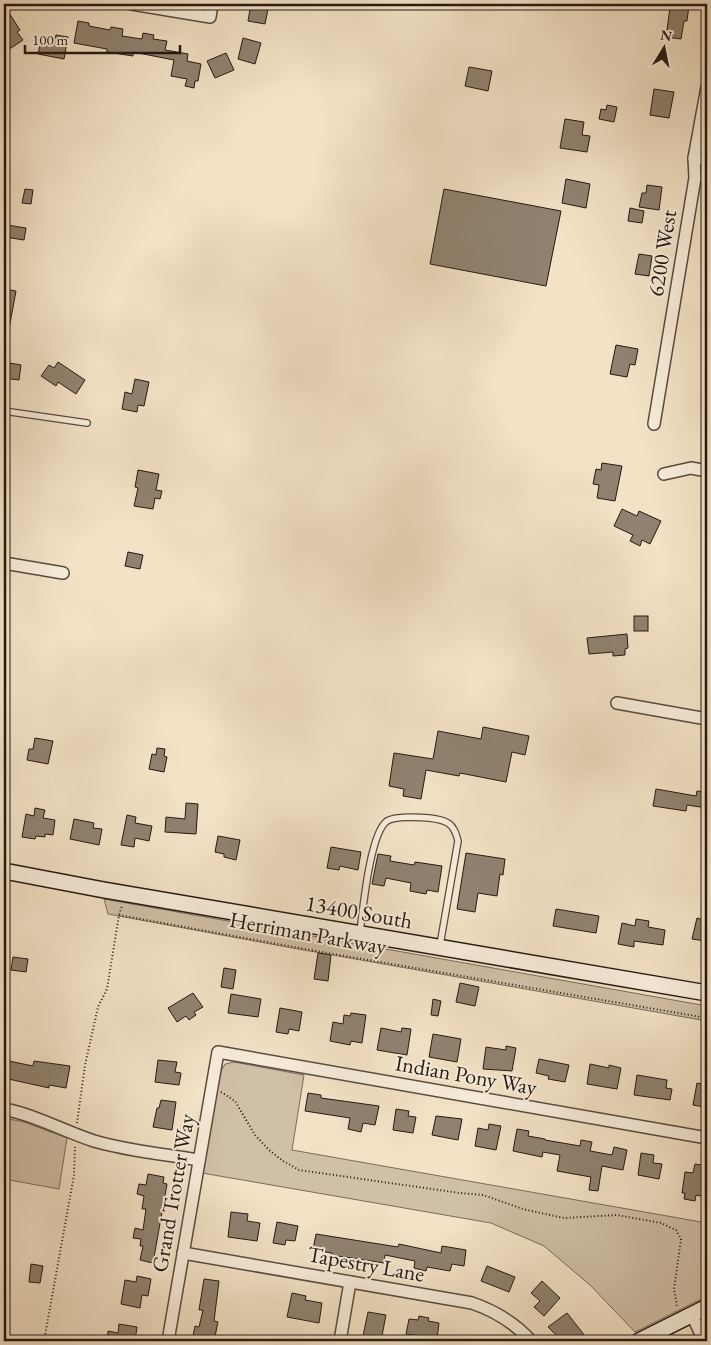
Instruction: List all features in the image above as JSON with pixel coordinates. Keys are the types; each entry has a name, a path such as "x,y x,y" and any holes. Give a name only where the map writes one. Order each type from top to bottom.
{"main road":[{"name":"13400 South","path":"4,871 707,993"},
{"path":"639,1341 707,1307"}],"street":[{"path":"132,4 210,17 212,4"},
{"name":"6200 West","path":"654,424 695,178 694,158 707,87"},
{"path":"694,158 707,160"},
{"path":"664,474 691,468 707,471"},
{"path":"4,563 63,573"},
{"path":"617,703 707,719"},
{"name":"Indian Pony Way","path":"218,1052 707,1138"},
{"name":"Grand Trotter Way","path":"168,1341 218,1052"},
{"path":"4,1109 34,1116 77,1135 106,1144 199,1160"},
{"name":"Tapestry Lane","path":"183,1253 472,1303 497,1313 508,1320 531,1341"},
{"path":"340,1341 350,1282"},
{"path":"692,1315 704,1341"}],"lane":[{"path":"4,411 87,423"},
{"path":"360,934 373,848 378,831 388,820 415,817 443,820 455,830 458,841 440,947"}],"path":[{"path":"77,1128 85,1065 98,1007 107,989 122,906"},
{"name":"Herriman Parkway","path":"119,915 707,1018"},
{"path":"217,1091 235,1101 255,1135 269,1150 283,1162 299,1170 483,1195 523,1209 564,1218 617,1215 668,1226 676,1230 681,1239 674,1289 677,1307"},
{"path":"44,1341 74,1175 75,1146 77,1143"}],"shaded area":[{"path":"104,899 707,1006 707,1021 108,914"},
{"path":"234,1062 304,1075 292,1150 707,1223 707,1296 635,1332 590,1285 544,1246 491,1223 202,1173 220,1073 225,1064"},
{"path":"4,1118 24,1122 67,1138 59,1189 4,1179"}],"building":[{"path":"251,4 269,4 265,24 248,21"},
{"path":"678,4 689,5 687,21 684,21 681,39 666,37 670,8 677,9"},
{"path":"4,5 20,30 17,32 23,40 8,50 4,43"},
{"path":"78,21 89,23 89,26 110,30 111,27 123,29 122,36 142,39 143,33 154,35 153,39 167,41 165,50 188,54 187,61 201,64 198,81 195,81 194,88 185,86 187,79 171,76 174,60 133,52 133,56 107,52 107,49 74,43"},
{"path":"56,35 68,37 64,59 38,54 42,36 55,39"},
{"path":"243,38 261,43 255,64 238,59"},
{"path":"226,53 234,70 215,78 207,61"},
{"path":"469,67 492,71 488,91 465,86"},
{"path":"654,89 674,92 669,118 650,115"},
{"path":"607,105 617,107 614,122 599,119 601,109 606,110"},
{"path":"565,119 584,122 582,135 590,136 587,152 560,148"},
{"path":"566,179 590,184 586,208 562,203"},
{"path":"647,185 662,187 659,210 639,207 642,193 646,193"},
{"path":"25,189 33,190 31,204 22,203"},
{"path":"444,189 561,211 546,286 430,264"},
{"path":"630,208 644,211 642,223 628,221"},
{"path":"7,225 26,228 24,240 5,237"},
{"path":"639,254 652,256 649,276 635,274"},
{"path":"4,289 16,291 8,334 4,333"},
{"path":"616,345 638,349 635,365 630,364 627,377 610,374"},
{"path":"4,362 21,365 19,380 4,378"},
{"path":"58,362 85,380 76,394 58,382 56,386 41,376 49,365 54,368"},
{"path":"135,379 149,382 144,406 138,405 137,412 122,409 125,392 132,394"},
{"path":"602,463 622,466 615,501 597,498 599,485 593,484 596,469 601,470"},
{"path":"138,470 159,474 156,490 162,491 160,499 155,498 153,509 134,506 138,488 135,487"},
{"path":"622,509 637,516 639,511 661,521 650,544 642,540 640,546 630,541 633,535 614,526"},
{"path":"128,552 143,555 140,569 125,566"},
{"path":"634,616 648,616 648,631 634,631"},
{"path":"627,634 628,648 625,649 625,655 613,656 613,652 589,654 587,638"},
{"path":"483,727 529,736 525,755 512,752 506,782 460,773 459,776 426,770 421,799 403,796 404,789 389,786 394,753 433,759 438,731 481,739"},
{"path":"35,738 53,741 48,764 27,760 29,749 33,749"},
{"path":"157,748 165,749 164,756 167,757 164,772 149,769 152,754 156,755"},
{"path":"656,789 696,796 697,791 707,792 707,808 687,805 686,811 653,806"},
{"path":"186,803 198,804 196,834 165,832 166,817 185,819"},
{"path":"35,808 45,810 43,818 55,820 53,835 45,834 45,837 36,836 35,839 22,837 26,814 34,816"},
{"path":"127,815 136,817 135,823 152,826 149,841 135,838 134,847 121,845"},
{"path":"74,819 94,823 93,828 102,829 99,845 70,839"},
{"path":"218,836 240,840 236,860 215,852"},
{"path":"331,847 361,852 358,870 340,866 339,870 327,868"},
{"path":"466,853 505,859 503,875 500,874 497,896 478,893 475,912 457,909"},
{"path":"378,854 391,856 390,861 414,865 415,862 442,866 438,892 427,890 426,894 410,891 411,883 386,878 384,886 372,884"},
{"path":"556,909 599,916 596,933 553,926"},
{"path":"697,918 707,921 707,939 705,938 705,941 692,939"},
{"path":"636,919 649,921 648,927 665,930 663,945 634,941 634,947 618,944 622,923 635,926"},
{"path":"318,953 331,955 328,981 314,979"},
{"path":"13,957 28,959 26,972 11,970"},
{"path":"224,968 236,970 233,989 221,987"},
{"path":"460,983 479,987 475,1006 456,1002"},
{"path":"193,993 203,1007 194,1012 196,1015 189,1020 186,1016 177,1022 168,1008"},
{"path":"231,994 261,999 258,1017 228,1013"},
{"path":"433,999 441,1001 438,1016 431,1015"},
{"path":"280,1008 302,1012 299,1031 289,1029 288,1034 276,1032"},
{"path":"351,1013 366,1015 362,1043 351,1041 350,1045 330,1041 333,1022 343,1024 344,1015 350,1016"},
{"path":"381,1028 401,1032 402,1028 411,1029 407,1055 377,1050"},
{"path":"433,1034 461,1039 457,1062 429,1057"},
{"path":"506,1046 516,1048 512,1071 483,1069 486,1047 506,1050"},
{"path":"539,1059 569,1065 565,1082 548,1079 549,1076 536,1073"},
{"path":"4,1060 33,1066 34,1061 70,1066 66,1088 49,1085 49,1088 4,1078"},
{"path":"158,1060 177,1062 175,1072 181,1073 179,1085 155,1082"},
{"path":"590,1064 609,1068 609,1065 621,1068 617,1089 587,1084"},
{"path":"637,1075 667,1080 666,1088 672,1089 670,1100 634,1095"},
{"path":"697,1083 707,1085 707,1104 704,1103 704,1107 693,1105"},
{"path":"308,1093 321,1095 321,1098 379,1106 375,1125 363,1123 361,1132 348,1129 350,1118 305,1111"},
{"path":"161,1100 176,1102 172,1130 153,1127 157,1108 159,1108"},
{"path":"396,1109 409,1111 408,1116 416,1117 413,1133 393,1130"},
{"path":"436,1116 462,1119 458,1140 432,1135"},
{"path":"489,1124 501,1126 496,1150 475,1146 478,1128 488,1130"},
{"path":"517,1129 529,1131 528,1136 545,1140 580,1146 581,1140 592,1142 590,1151 612,1155 614,1147 627,1150 623,1170 602,1166 598,1191 589,1190 591,1177 557,1171 560,1155 543,1152 542,1157 513,1151"},
{"path":"641,1153 654,1155 653,1163 662,1164 659,1179 638,1175"},
{"path":"695,1164 707,1166 707,1181 704,1181 701,1196 696,1195 695,1201 684,1199 685,1193 682,1193 685,1172 693,1173"},
{"path":"148,1174 164,1177 163,1183 167,1184 153,1263 140,1260 143,1246 140,1246 141,1239 133,1238 135,1228 143,1230 146,1209 142,1209 144,1196 137,1194 139,1184 146,1185"},
{"path":"231,1212 248,1214 247,1221 260,1223 257,1241 228,1237"},
{"path":"277,1222 298,1226 295,1241 286,1240 285,1245 273,1243"},
{"path":"316,1234 398,1247 399,1244 441,1253 442,1246 466,1250 464,1266 452,1264 450,1271 427,1267 426,1271 414,1268 415,1261 385,1255 384,1263 331,1255 332,1253 313,1250"},
{"path":"31,1264 43,1266 40,1283 29,1282"},
{"path":"487,1266 515,1277 509,1292 481,1281"},
{"path":"137,1276 151,1279 148,1296 142,1295 140,1308 121,1304 125,1280 136,1282"},
{"path":"204,1279 219,1281 214,1321 218,1322 214,1341 193,1336 195,1326 199,1327 203,1310 199,1310"},
{"path":"542,1281 560,1298 544,1316 534,1307 540,1301 531,1293"},
{"path":"292,1293 306,1296 305,1300 322,1303 319,1323 287,1317"},
{"path":"368,1312 386,1315 381,1341 362,1341"},
{"path":"567,1313 585,1336 578,1341 562,1341 548,1327"},
{"path":"419,1316 429,1318 428,1321 439,1323 437,1339 406,1334 409,1319 418,1320"},
{"path":"119,1324 137,1327 135,1341 107,1341 108,1331 118,1333"}]}
